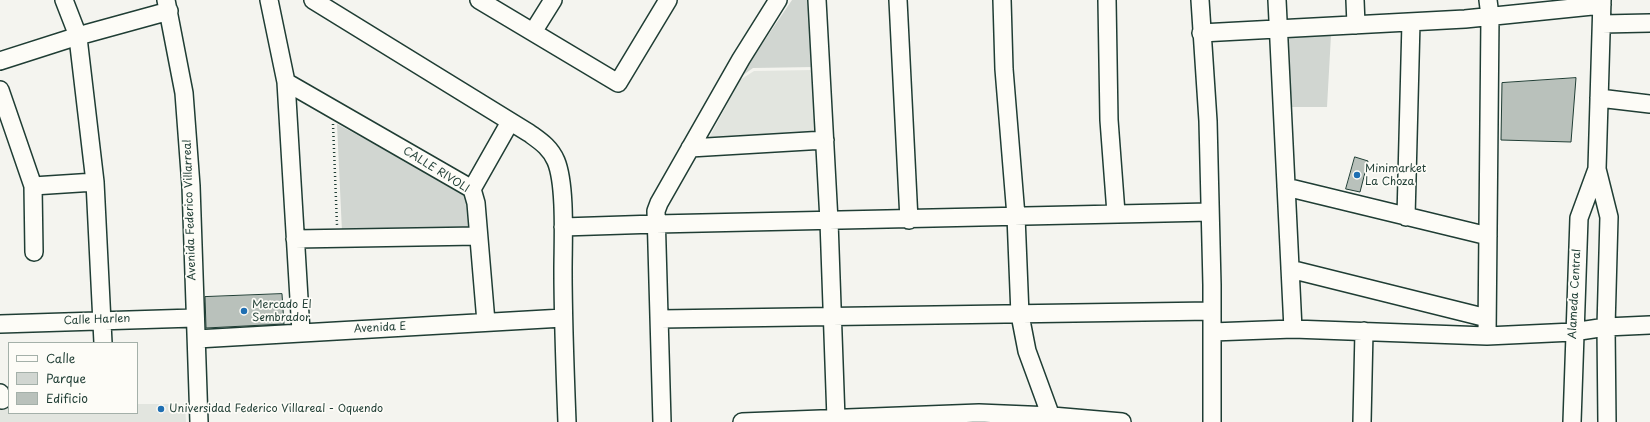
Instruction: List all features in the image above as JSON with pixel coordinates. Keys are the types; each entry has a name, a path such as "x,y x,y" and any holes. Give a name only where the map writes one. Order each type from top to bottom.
{"street":[{"path":"64,0 78,36 95,182 103,342"},
{"path":"269,0 286,82 301,332"},
{"path":"313,0 546,145 556,159 560,172 563,227 563,318 567,422"},
{"path":"479,0 618,83 668,0"},
{"path":"533,32 552,0"},
{"path":"662,422 656,211 659,203 741,59 778,0"},
{"path":"817,0 829,221 836,418"},
{"path":"898,0 909,220"},
{"path":"1002,0 1004,69 1016,216 1020,315 1027,351 1053,419"},
{"path":"1107,0 1109,120 1116,213"},
{"path":"1200,0 1208,121 1212,311 1212,422"},
{"path":"1277,0 1293,329"},
{"path":"1355,0 1356,25"},
{"path":"1201,33 1411,22 1489,8 1602,3"},
{"name":"Alameda Central","path":"1602,3 1597,169 1609,217 1606,327 1608,422"},
{"path":"0,62 168,6"},
{"name":"Avenida Federico Villarreal","path":"168,6 184,93 191,186 194,318 197,339 199,422"},
{"path":"1487,336 1489,8"},
{"path":"1406,217 1411,22"},
{"path":"1602,24 1650,23"},
{"name":"CALLE RIVOLI","path":"286,82 472,189 476,203 486,322"},
{"path":"0,90 33,186 34,252"},
{"path":"1599,98 1650,104"},
{"path":"472,189 510,122"},
{"path":"690,148 825,140"},
{"name":"Alameda Central","path":"1572,422 1579,218 1597,169"},
{"path":"33,186 95,182"},
{"path":"1286,187 1488,236"},
{"path":"563,227 1210,212"},
{"path":"295,239 478,236"},
{"path":"1290,269 1487,318"},
{"path":"660,319 832,315 1020,315 1212,311"},
{"name":"Calle Harlen","path":"0,324 194,318"},
{"name":"Avenida E","path":"197,339 563,318"},
{"path":"1212,332 1293,329 1487,336 1574,332 1606,327 1650,325"},
{"path":"1362,422 1364,331"},
{"path":"747,422 979,413 1053,419 1122,422"}],"path":[{"path":"332,108 338,238"}],"shaded area":[{"path":"813,70 814,135 709,138 740,80 754,71"},
{"name":"Universidad Federico Villareal - Oquendo","path":"138,404 185,404 186,422 0,422 0,405 8,405 8,414 138,414"}],"green space":[{"path":"792,0 812,0 814,67 753,68 739,78"},
{"path":"1283,35 1331,35 1327,107 1286,107"},
{"path":"337,124 461,190 470,205 471,229 342,232"}],"building":[{"path":"1576,78 1571,142 1501,140 1502,83"},
{"name":"Minimarket La Choza","path":"1355,157 1368,161 1360,192 1346,189"},
{"name":"Mercado El Sembrador","path":"282,294 284,324 206,328 205,297"}],"place":[{"name":"Minimarket La Choza","path":"1357,175"},
{"name":"Mercado El Sembrador","path":"244,311"},
{"name":"Universidad Federico Villareal - Oquendo","path":"161,409"}]}
